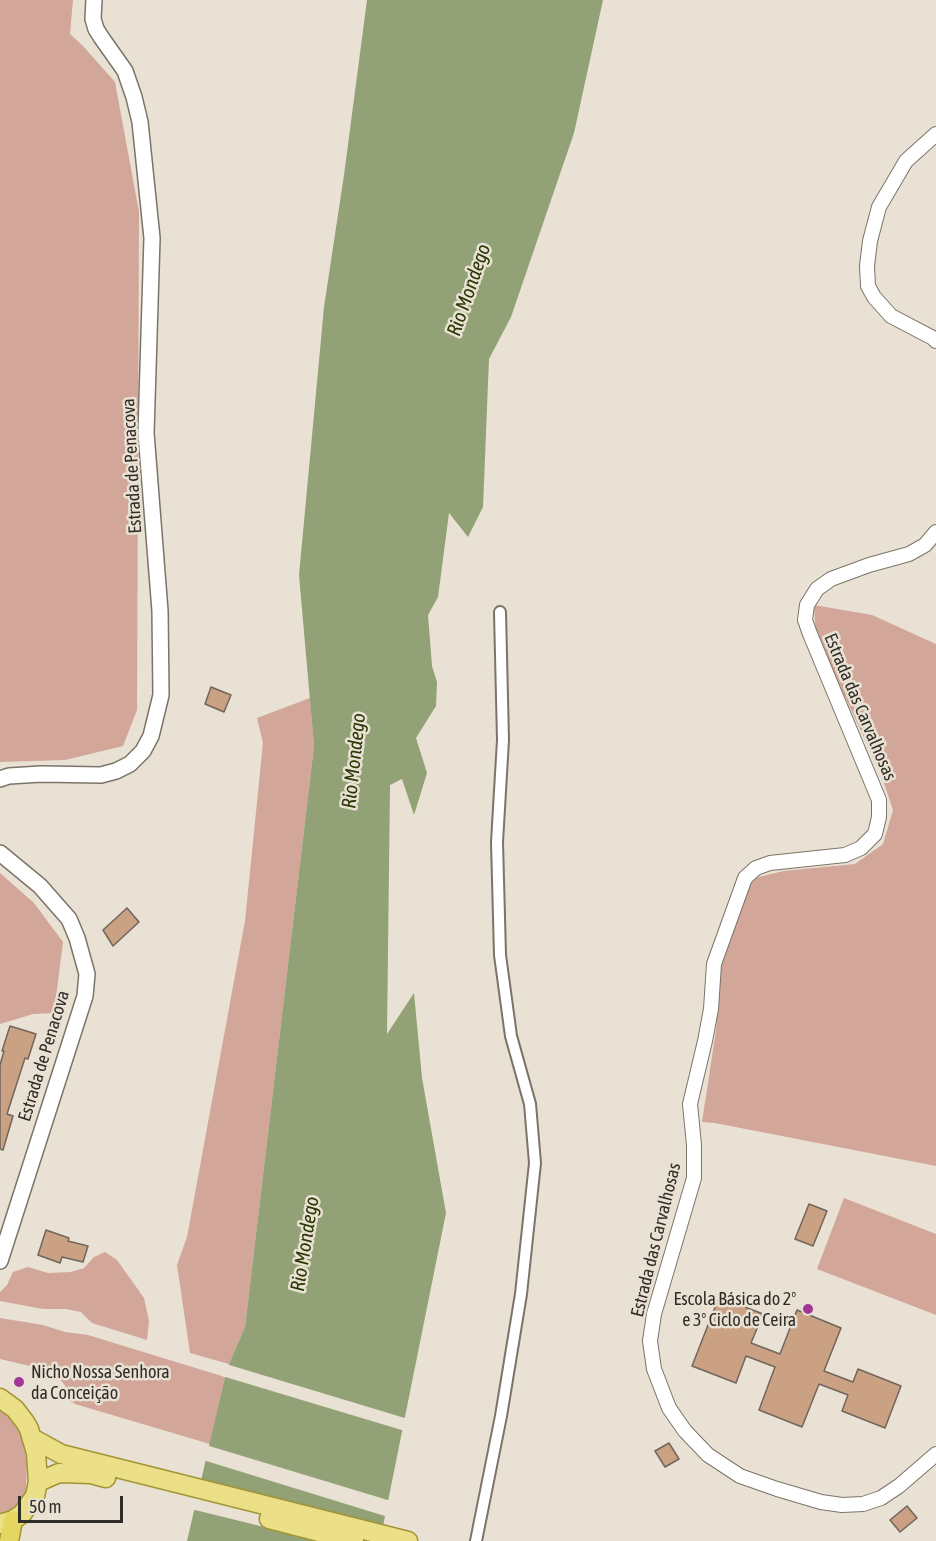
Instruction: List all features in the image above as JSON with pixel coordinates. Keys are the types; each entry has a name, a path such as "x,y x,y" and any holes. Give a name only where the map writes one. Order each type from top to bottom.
{"highway":[{"path":"6,1522 9,1541"}],"main road":[{"name":"Estrada de Penacova","path":"0,779 9,776 41,774 101,775 130,764 143,751 151,736 161,695 160,610 146,433 152,238 140,122 134,97 125,71 96,28 93,19 94,0"},
{"name":"Estrada de Penacova","path":"0,853 40,885 69,919 87,974 85,996 0,1261"},
{"path":"0,1398 15,1409 25,1422 32,1438 38,1466 35,1496 22,1514 6,1522"},
{"path":"32,1438 92,1468 354,1541"},
{"path":"38,1482 59,1473 92,1468 408,1541"}],"street":[{"path":"936,134 906,161 879,207 870,241 867,266 868,286 874,297 891,316 936,341"},
{"name":"Estrada das Carvalhosas","path":"936,532 925,545 909,554 831,579 818,590 807,605 805,620 879,800 879,817 875,834 861,848 845,855 770,863 756,867 745,878 714,964 711,1009 690,1104 694,1178 654,1314 650,1341 654,1369 669,1408 685,1431 708,1455 740,1476 821,1502 842,1505 863,1504 882,1498 936,1454"},
{"path":"476,1541 501,1416 521,1294 536,1163 530,1104 511,1036 500,955 497,842 503,740 500,612"}],"shaded area":[{"path":"0,0 73,0 70,34 115,82 139,212 137,710 123,746 65,760 0,762"},
{"path":"814,605 872,615 936,644 936,1166 702,1122 716,1030 721,967 743,896 755,878 783,871 855,864 883,844 893,810 881,774 816,635"},
{"path":"310,698 314,746 245,1327 229,1364 190,1353 177,1265 187,1237 245,921 263,743 257,718"},
{"path":"0,873 34,903 63,942 54,1013 33,1014 0,1024"},
{"path":"844,1198 936,1234 936,1315 817,1269"},
{"path":"105,1252 117,1260 144,1298 149,1321 147,1340 92,1323 81,1312 66,1309 43,1309 0,1301 0,1292 7,1285 13,1272 28,1267 48,1273 71,1272 84,1268 94,1257"},
{"path":"0,1318 88,1335 225,1377 210,1444 75,1404 66,1398 66,1387 51,1367 30,1366 0,1359"},
{"path":"0,1409 7,1413 22,1437 27,1463 26,1490 18,1505 5,1514 0,1514"}],"water":[{"name":"Rio Mondego","path":"367,0 603,0 574,133 511,317 489,359 483,507 468,537 449,513 438,597 428,615 432,666 437,682 436,706 416,738 427,773 414,815 402,779 390,785 387,1034 414,993 422,1078 446,1213 380,1541 187,1541 225,1377 245,1327 314,746 299,575 324,307"}],"pier":[{"path":"226,1364 408,1419 405,1431 222,1376"},
{"path":"206,1445 391,1501 388,1517 203,1460"},
{"path":"198,1480 383,1541 321,1541 191,1509"}],"building":[{"path":"211,687 231,695 224,712 205,704"},
{"path":"127,908 139,922 113,946 103,930"},
{"path":"10,1026 36,1034 28,1059 25,1058 7,1114 13,1116 3,1150 0,1149 0,1065"},
{"path":"809,1204 827,1211 813,1246 795,1239"},
{"path":"46,1230 69,1238 68,1241 88,1246 83,1262 62,1257 60,1263 38,1255"},
{"path":"719,1297 763,1314 751,1343 780,1354 797,1310 841,1328 824,1371 853,1382 858,1369 901,1386 885,1428 842,1411 848,1395 819,1384 802,1427 759,1410 775,1367 746,1356 736,1383 692,1366"},
{"path":"669,1443 679,1459 665,1467 655,1451"},
{"path":"907,1506 917,1518 900,1532 890,1520"}],"place":[{"name":"Escola Básica do 2º e 3º Ciclo de Ceira","path":"808,1309"},
{"name":"Nicho Nossa Senhora da Conceição","path":"19,1382"}]}
